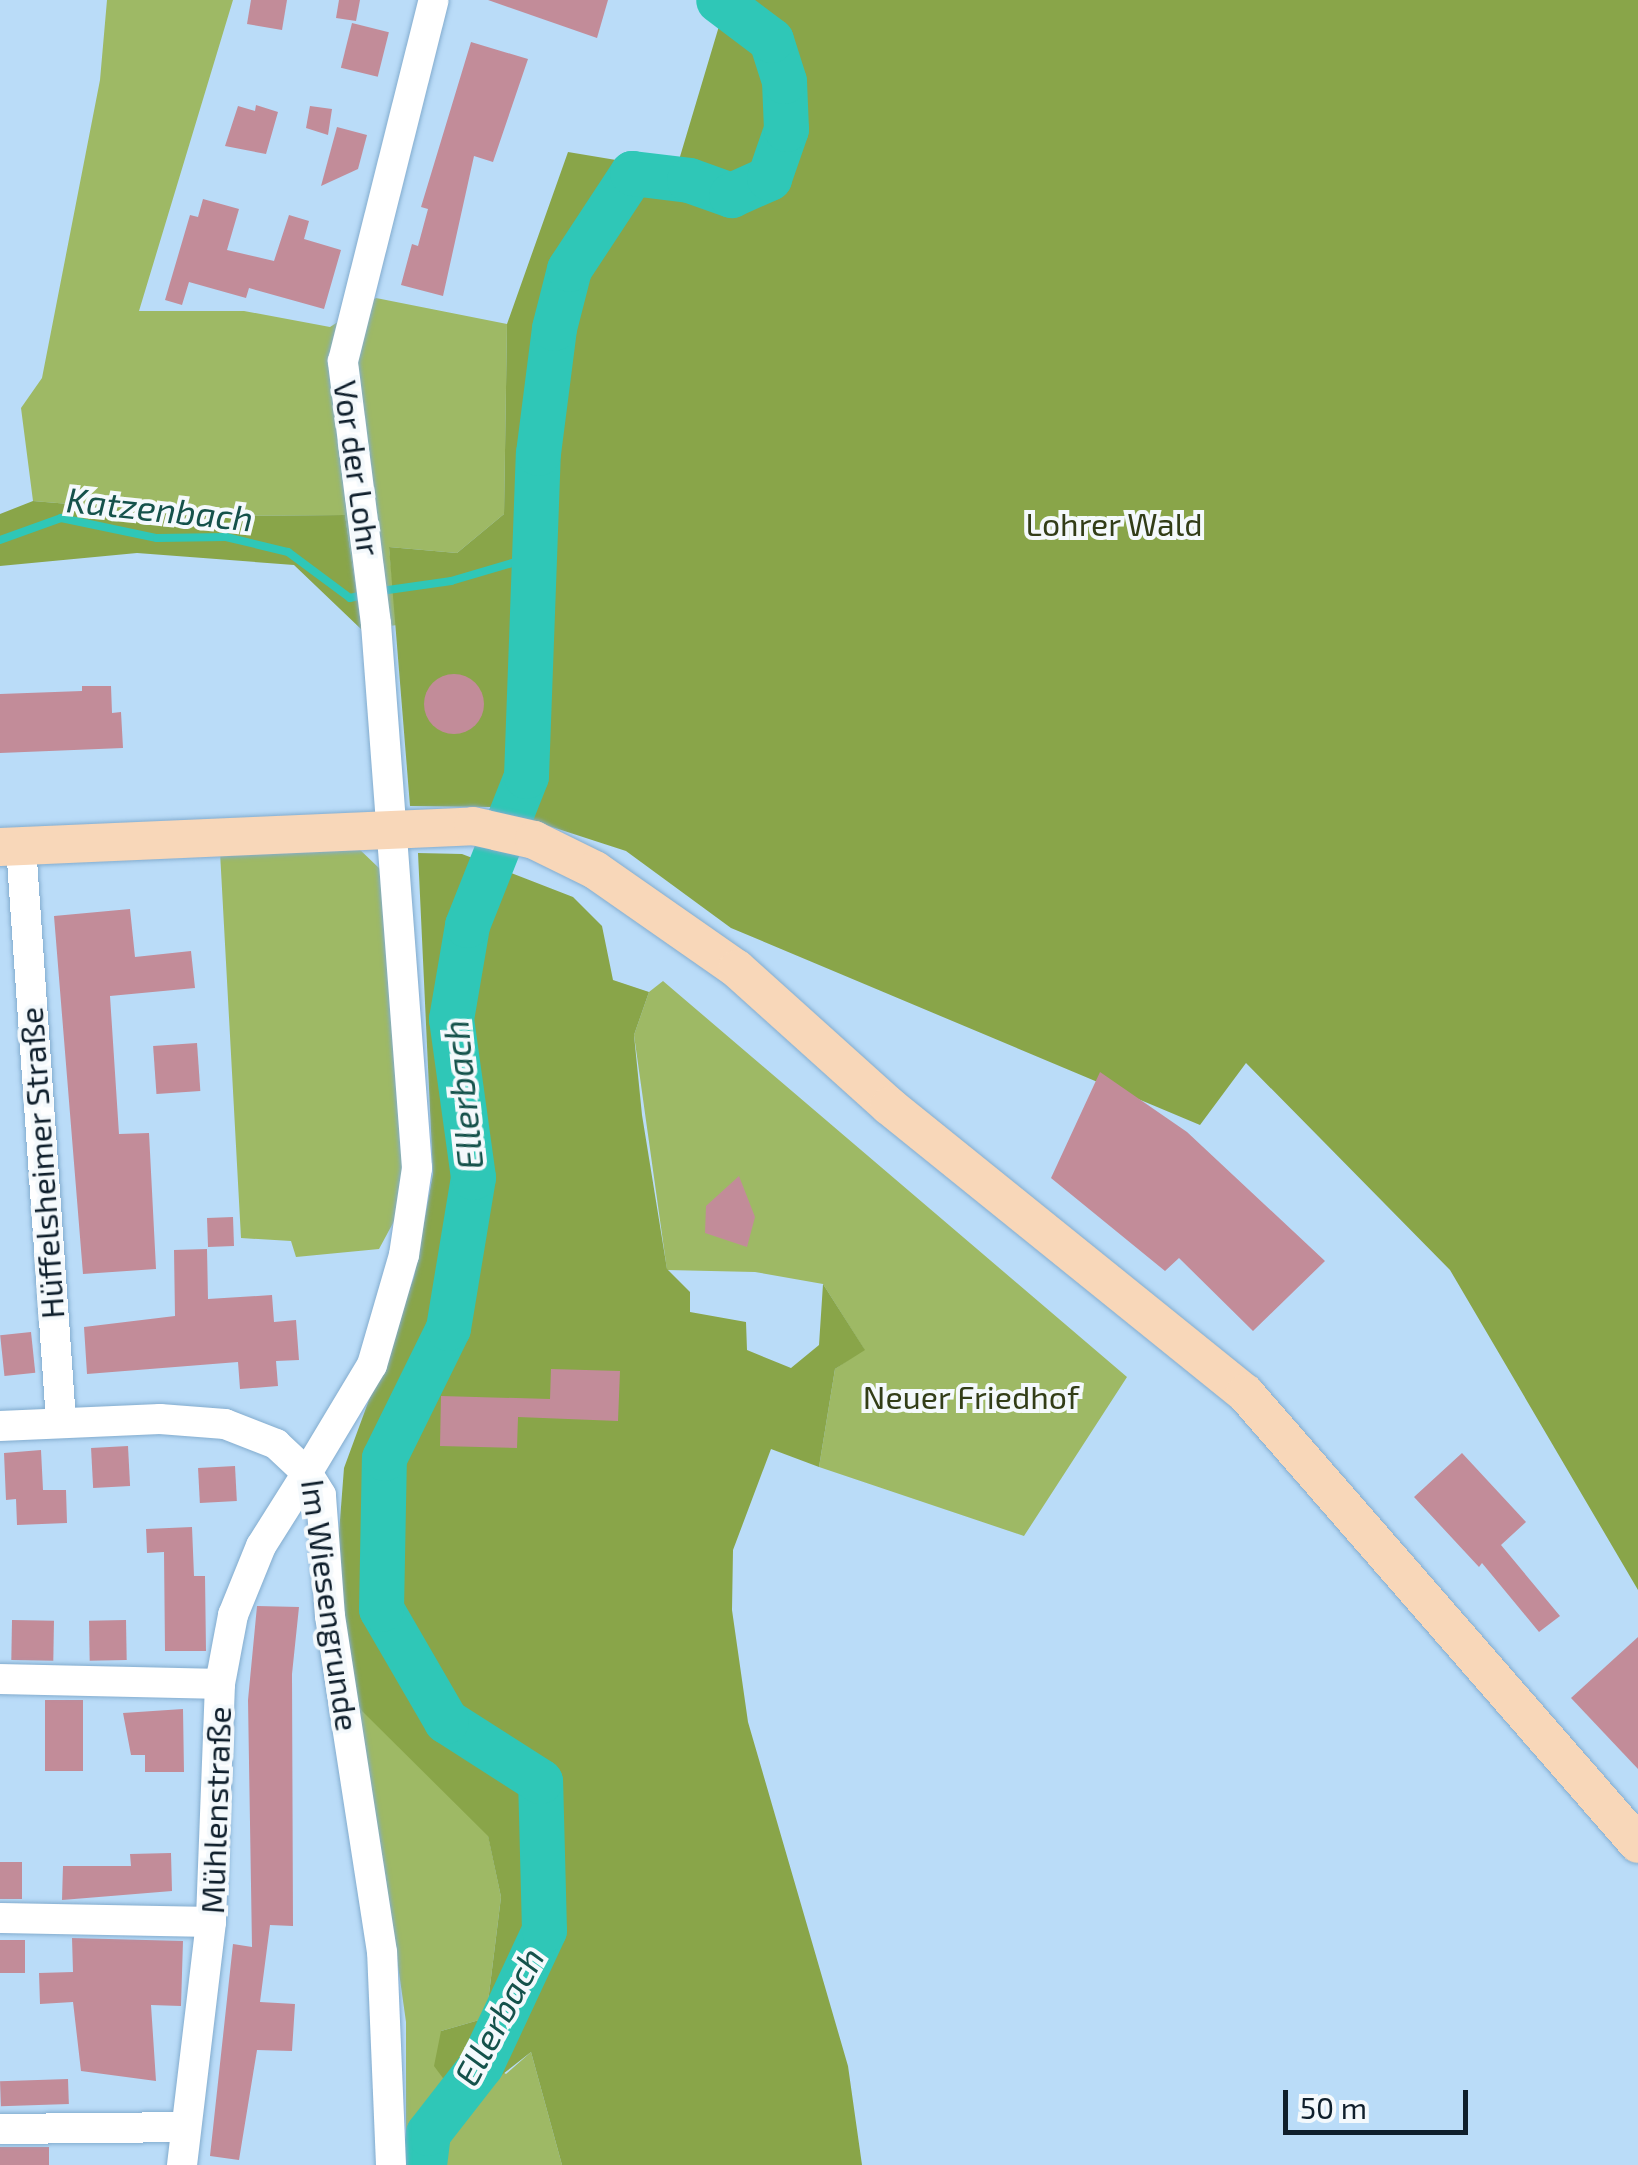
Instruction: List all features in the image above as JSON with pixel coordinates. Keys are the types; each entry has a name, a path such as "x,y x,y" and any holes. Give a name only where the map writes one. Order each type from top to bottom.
{"main road":[{"path":"10,846 393,826 473,826 534,840 683,926 889,1106 1245,1393 1638,1844"}],"street":[{"name":"Vor der Lohr","path":"393,826 369,546 344,361 434,0"},
{"name":"Im Wiesengrunde","path":"391,2165 382,1952 330,1616 322,1495 307,1473 372,1365 404,1255 416,1168 393,826"},
{"name":"Hüffelsheimer Straße","path":"10,846 61,1421"},
{"path":"0,1426 61,1421 225,1424 276,1444 307,1473"},
{"name":"Mühlenstraße","path":"182,2165 211,1922 220,1684 233,1614 261,1546 307,1473"},
{"path":"0,1679 220,1684"},
{"path":"0,1918 211,1922"},
{"path":"0,2129 186,2127"}],"green space":[{"path":"107,0 233,0 139,311 244,311 330,327 376,298 507,324 504,514 457,553 389,547 397,625 362,630 345,515 214,516 33,501 21,408 42,378 100,80"},
{"name":"Lohrer Wald","path":"716,0 1638,0 1638,1590 1450,1270 1246,1063 1200,1125 731,928 626,851 490,807 410,806 389,547 457,553 504,514 507,324 568,152 676,170 725,6"},
{"path":"33,501 214,516 345,515 362,630 294,565 137,553 0,566 0,514"},
{"path":"356,846 380,869 403,1157 399,1212 379,1249 296,1257 291,1241 241,1238 220,852"},
{"path":"418,853 462,854 573,897 602,926 613,980 649,992 634,1035 642,1115 667,1269 690,1292 690,1312 746,1322 747,1350 791,1368 819,1345 823,1284 865,1350 835,1369 819,1467 771,1449 733,1550 732,1610 748,1722 848,2066 862,2165 562,2165 531,2052 485,2088 451,2089 434,2066 441,2031 486,2018 501,1897 488,1836 362,1711 340,1671 337,1559 344,1468 414,1277 433,1174"},
{"name":"Neuer Friedhof","path":"663,981 1127,1377 1024,1536 819,1467 835,1369 864,1349 823,1284 755,1272 667,1270 634,1035 649,992"},
{"path":"340,1685 488,1835 501,1897 486,2018 441,2031 506,2074 531,2052 562,2165 406,2165 406,2022 384,1866"}],"building":[{"path":"251,0 287,0 282,30 247,24"},
{"path":"339,0 360,0 356,21 336,18"},
{"path":"488,0 608,0 597,38"},
{"path":"352,23 389,32 378,77 341,68"},
{"path":"471,42 528,59 493,162 474,156 443,296 401,285 412,244 418,246 428,209 421,207"},
{"path":"256,105 278,112 266,154 225,146 238,106 255,111"},
{"path":"310,106 332,109 328,135 306,128"},
{"path":"337,127 367,135 358,169 321,186"},
{"path":"203,199 239,209 227,250 274,261 289,215 309,221 304,239 341,250 324,309 249,288 246,298 189,282 182,305 165,300 190,215 198,217"},
{"path":"454,674 475,683 484,704 475,725 454,734 433,725 424,704 433,683"},
{"path":"82,686 111,686 112,713 121,712 123,748 0,753 0,694 82,691"},
{"path":"130,909 135,957 191,951 195,988 110,996 119,1134 149,1133 156,1269 83,1274 54,916"},
{"path":"197,1043 200,1091 156,1094 153,1046"},
{"path":"1100,1072 1187,1132 1325,1261 1253,1331 1179,1258 1165,1271 1051,1178"},
{"path":"739,1176 755,1217 747,1247 705,1233 706,1206"},
{"path":"233,1217 234,1246 208,1247 207,1218"},
{"path":"207,1249 208,1299 272,1295 274,1322 296,1320 299,1360 276,1361 278,1386 240,1389 238,1362 87,1374 84,1327 175,1316 174,1250"},
{"path":"31,1332 35,1373 4,1376 0,1335"},
{"path":"551,1369 620,1371 618,1421 518,1417 517,1448 440,1446 441,1396 550,1399"},
{"path":"128,1446 130,1486 93,1488 91,1448"},
{"path":"41,1450 43,1490 66,1490 67,1523 17,1525 16,1499 6,1500 4,1453"},
{"path":"1462,1453 1526,1522 1501,1545 1560,1616 1539,1632 1482,1563 1479,1567 1414,1497"},
{"path":"235,1466 237,1501 200,1503 198,1468"},
{"path":"192,1527 194,1576 205,1576 206,1651 165,1651 164,1552 147,1553 146,1529"},
{"path":"257,1606 299,1607 292,1674 293,1926 270,1925 260,2002 295,2004 292,2051 257,2050 239,2160 210,2156 233,1944 252,1947 248,1700"},
{"path":"12,1620 54,1621 53,1661 11,1660"},
{"path":"126,1620 127,1660 90,1661 89,1621"},
{"path":"1638,1637 1638,1769 1571,1698"},
{"path":"45,1700 83,1700 83,1771 45,1771"},
{"path":"183,1709 184,1772 145,1772 145,1755 131,1755 123,1713"},
{"path":"171,1853 172,1891 62,1900 63,1866 131,1866 130,1854"},
{"path":"0,1862 22,1862 22,1899 0,1899"},
{"path":"72,1938 183,1941 181,2006 151,2005 156,2081 81,2071 73,2002 40,2004 39,1973 73,1972"},
{"path":"0,1940 25,1940 25,1973 0,1973"},
{"path":"68,2079 69,2104 1,2106 0,2081"},
{"path":"0,2147 49,2147 49,2165 0,2165"}],"waterway":[{"name":"Ellerbach","path":"424,2165 428,2133 481,2065 544,1930 540,1781 446,1721 381,1609 384,1458 448,1328 473,1177 451,1019 467,925 526,776 538,453 554,328 569,269 632,173 689,180 731,195 769,178 786,129 784,81 771,40 718,0"},
{"name":"Katzenbach","path":"0,540 61,518 157,538 226,537 288,552 350,598 367,594"},
{"name":"Katzenbach","path":"381,591 451,581 536,556"}]}
